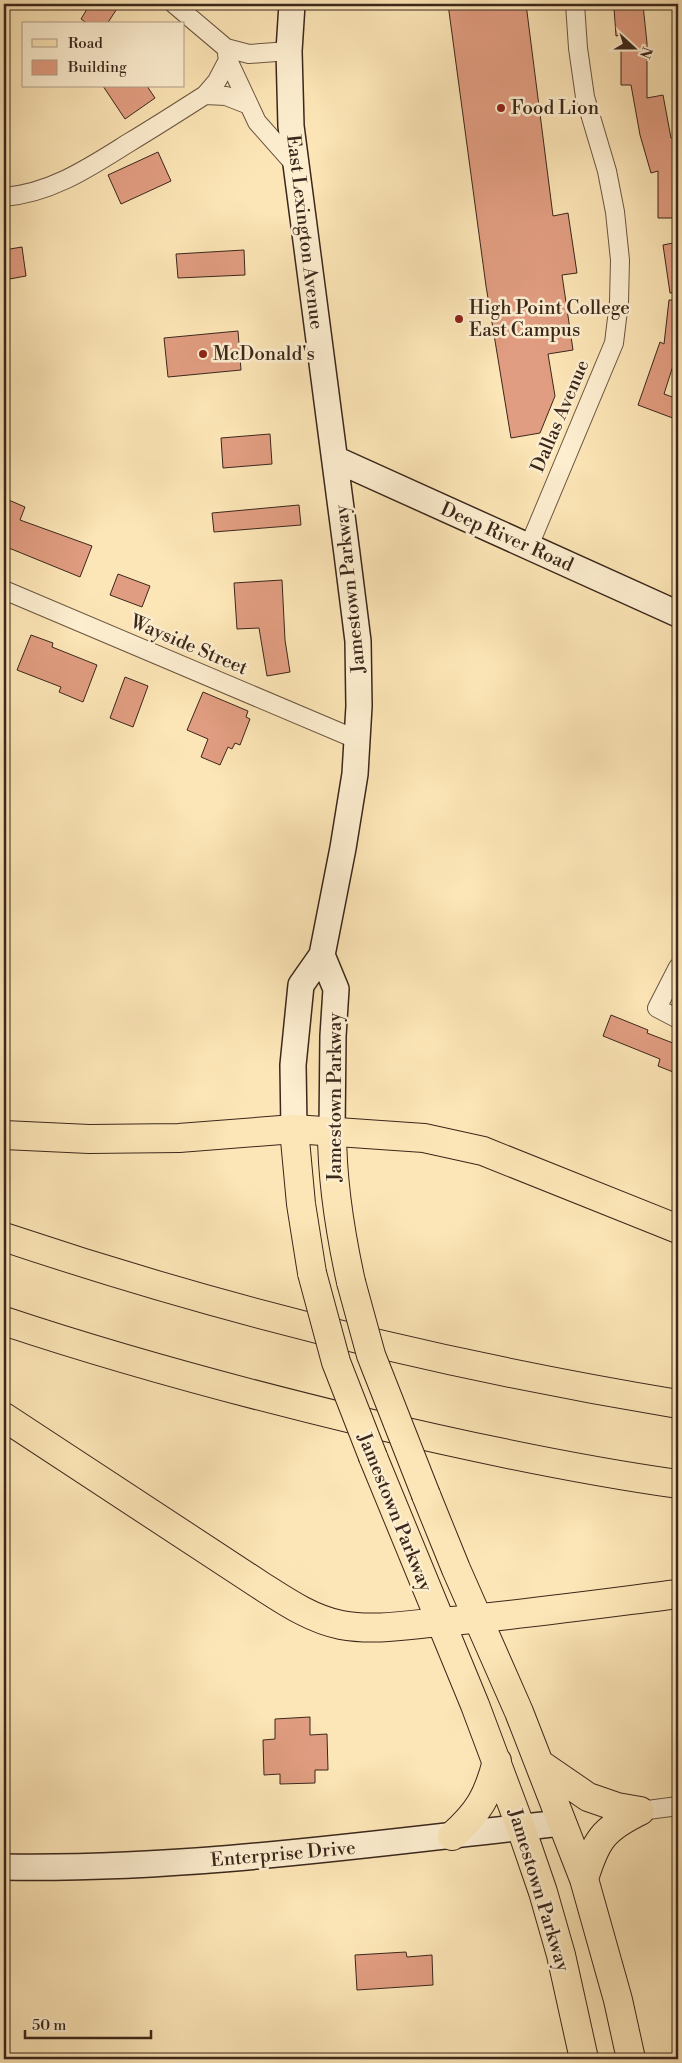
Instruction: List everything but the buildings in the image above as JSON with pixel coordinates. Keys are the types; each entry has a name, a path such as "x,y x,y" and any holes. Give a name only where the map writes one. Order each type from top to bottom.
{"main road":[{"name":"East Lexington Avenue","path":"292,4 289,51 291,126 335,459"},
{"name":"Deep River Road","path":"335,459 678,614"},
{"name":"Jamestown Parkway","path":"335,459 358,640 358,740 348,821 322,955 301,985 293,1066 294,1129 301,1204 312,1273 336,1362 439,1622 497,1761 521,1828 543,1892 559,1948 584,2059"},
{"name":"Jamestown Parkway","path":"322,955 336,989 333,1036 332,1131 332,1160 336,1200 351,1282 371,1355 426,1495 540,1764 584,1879 618,2000 631,2059"},
{"path":"4,1135 89,1139 170,1138 294,1129 424,1138 483,1152 678,1229"},
{"path":"4,1237 156,1286 332,1332 508,1373 678,1404"},
{"path":"4,1321 134,1362 313,1410 492,1450 678,1484"},
{"path":"4,1417 260,1585 306,1612 324,1620 361,1627 402,1626 478,1620 678,1594"},
{"path":"452,1836 478,1810 491,1783 497,1761"},
{"path":"540,1764 588,1797 601,1803 640,1811"},
{"path":"584,1879 590,1860 601,1838 619,1821 640,1811"},
{"name":"Enterprise Drive","path":"4,1867 112,1865 250,1858 561,1823"}],"street":[{"path":"174,4 227,54 258,122 296,166"},
{"name":"Dallas Avenue","path":"529,546 614,343 619,302 620,260 615,212 607,171 585,97 578,48 575,4"},
{"path":"227,54 289,51"},
{"path":"4,197 38,192 77,175 205,95 217,81 227,54"},
{"path":"205,95 226,96 249,105"},
{"name":"Wayside Street","path":"4,590 358,740"},
{"path":"678,967 657,1008 678,1019"},
{"path":"640,1811 678,1806"}],"place":[{"name":"Food Lion","path":"501,108"},
{"name":"High Point College East Campus","path":"459,319"},
{"name":"McDonald's","path":"203,354"}]}
